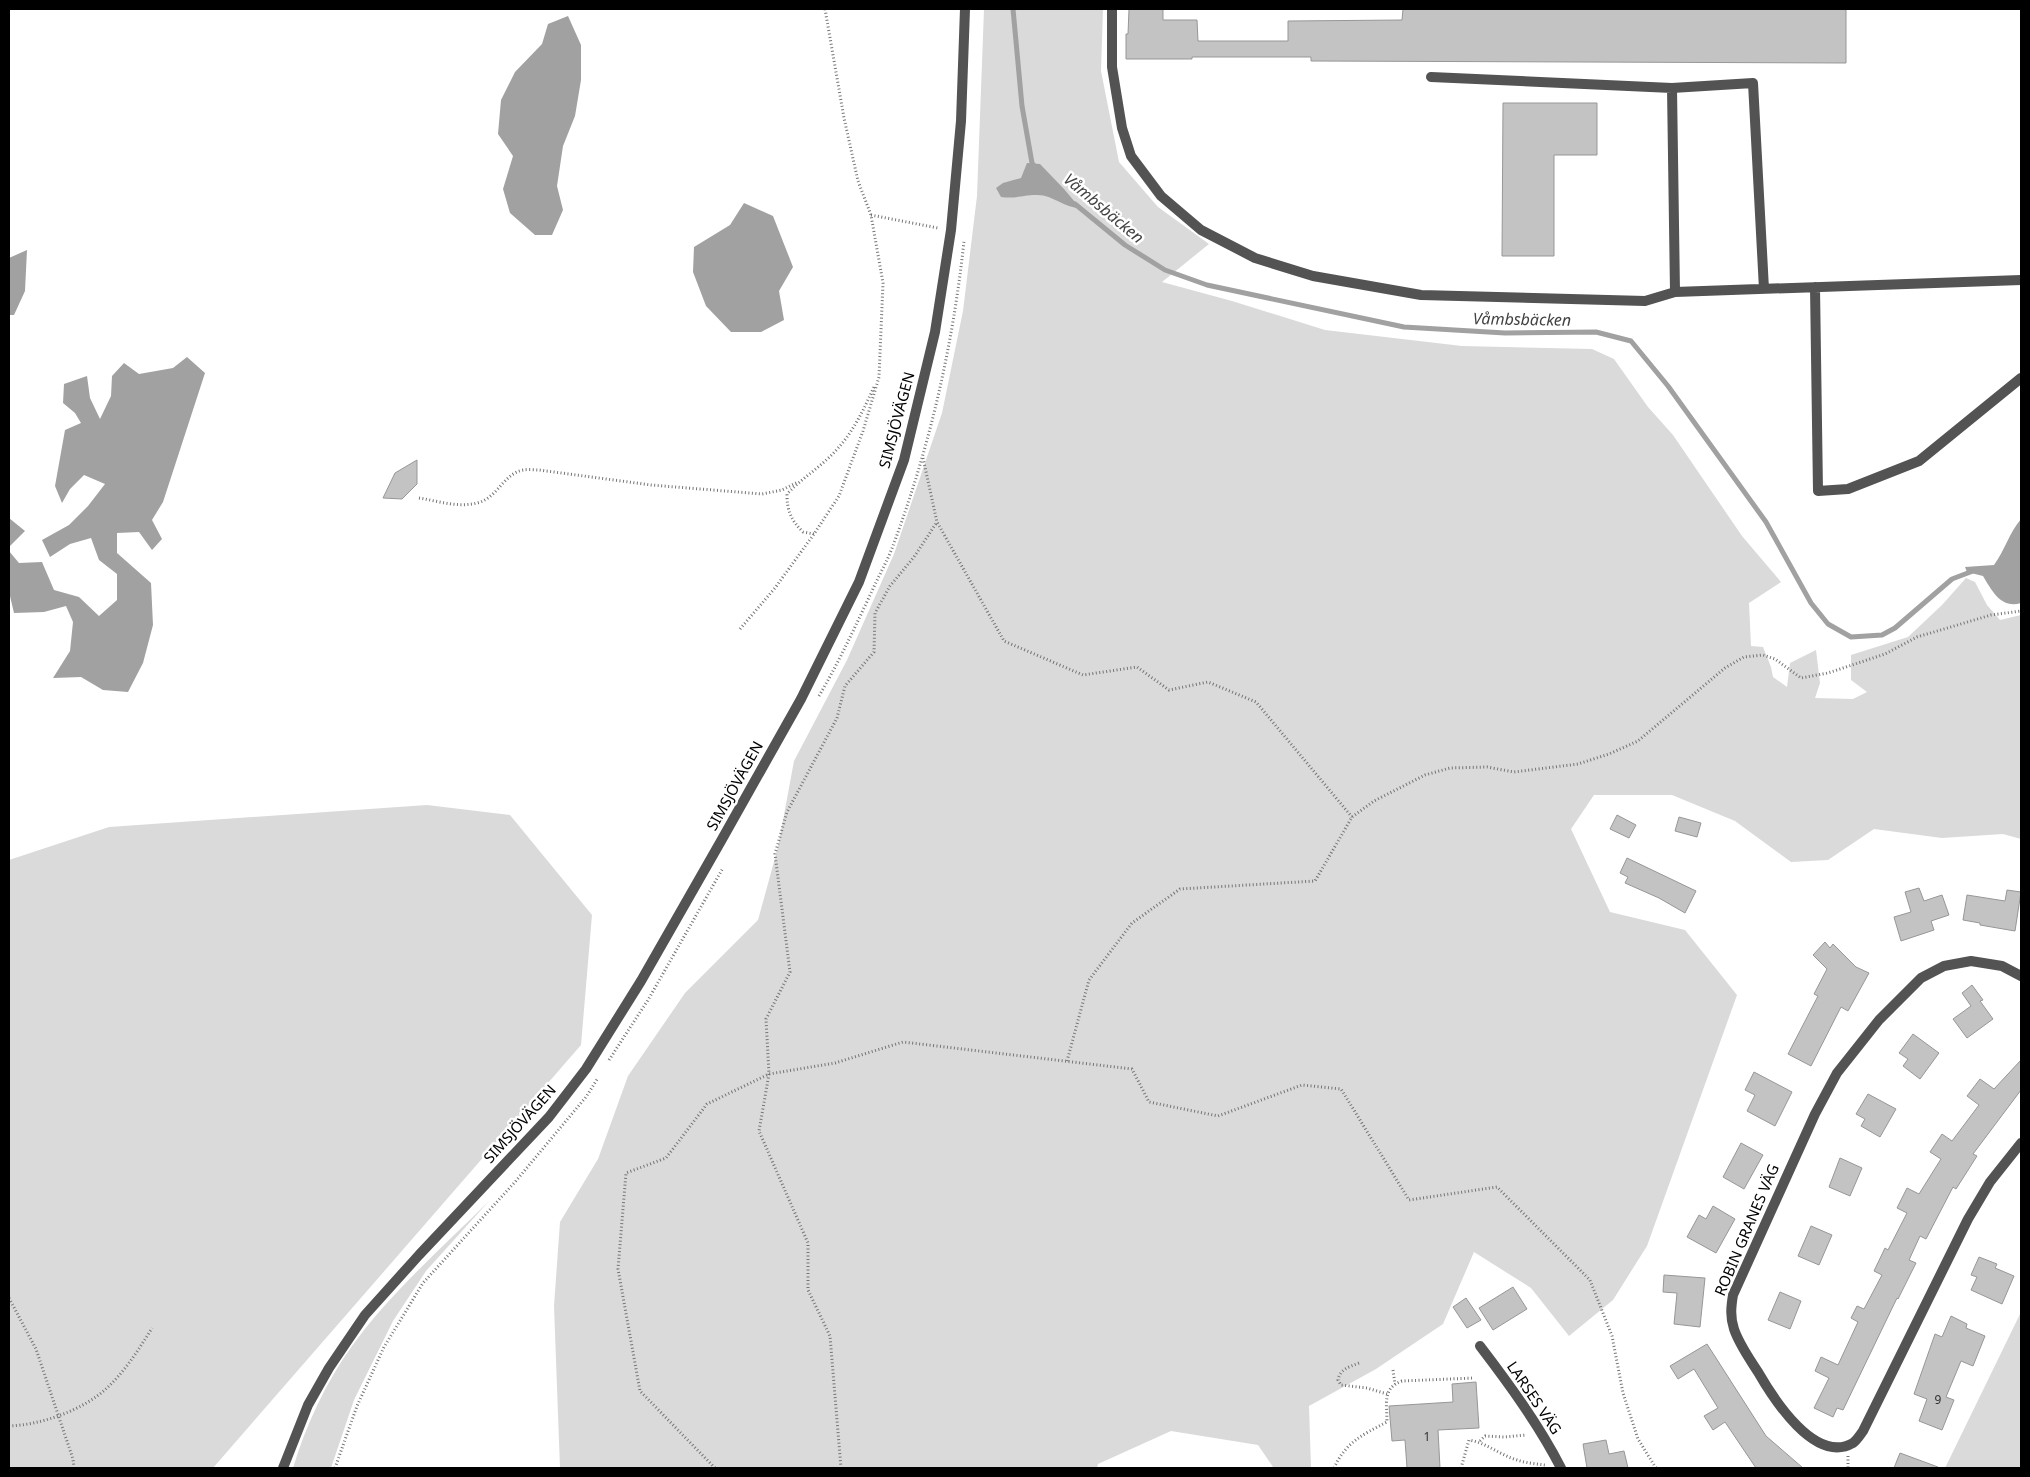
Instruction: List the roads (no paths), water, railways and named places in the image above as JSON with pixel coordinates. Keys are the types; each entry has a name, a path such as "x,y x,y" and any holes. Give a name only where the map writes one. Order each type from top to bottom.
{"street":[{"name":"SIMSJÖVÄGEN","path":"284,1468 308,1405 329,1368 365,1315 549,1117 586,1068 641,981 801,699 859,582 904,460 935,332 951,230 960,121 965,9"},
{"path":"1112,9 1112,67 1122,128 1131,156 1161,196 1201,230 1255,258 1313,276 1421,295 1645,301 1675,292 2021,280"},
{"path":"1431,77 1672,88 1753,83 1764,289"},
{"path":"1672,88 1675,292"},
{"path":"1815,287 1818,491 1848,489 1919,461 2021,378"},
{"name":"ROBIN GRANES VÄG","path":"2021,976 2002,966 1971,961 1944,966 1920,978 1879,1020 1837,1073 1814,1114 1734,1295 1730,1309 1740,1342 1765,1384 1784,1412 1810,1437 1841,1448 1854,1442 1863,1432 1968,1219 1990,1182 2021,1143"},
{"name":"LARSES VÄG","path":"1480,1346 1503,1376 1540,1433 1556,1467"}],"waterway":[{"name":"Våmbsbäcken","path":"1013,9 1022,106 1032,163 1036,168"},
{"name":"Våmbsbäcken","path":"1075,204 1125,245 1165,270 1207,285 1404,327 1505,333 1596,332 1631,341 1668,386 1766,522 1811,603 1828,624 1851,637 1882,635 1895,628 1952,579 1973,571"}]}
